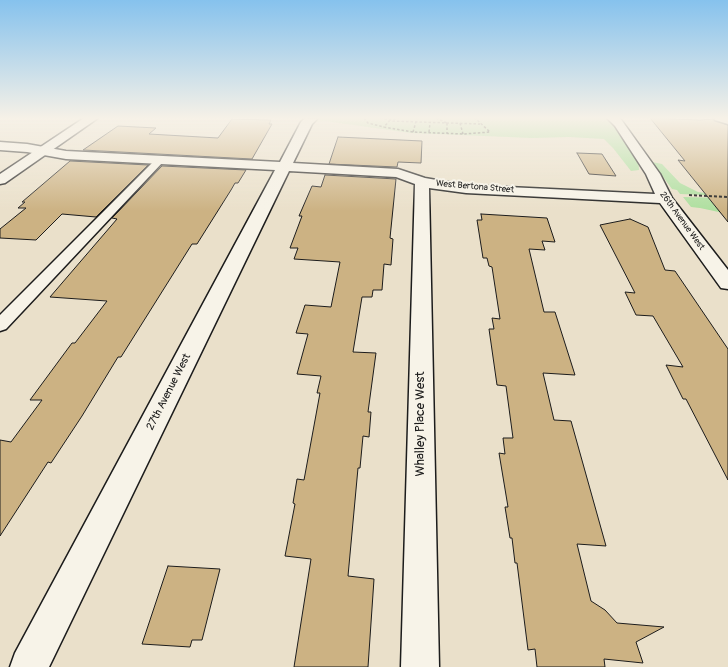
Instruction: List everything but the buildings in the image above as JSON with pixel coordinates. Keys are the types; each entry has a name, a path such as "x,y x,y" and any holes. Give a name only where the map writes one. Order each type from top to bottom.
{"street":[{"name":"West Bertona Street","path":"34,149 66,155 398,174 422,182 466,189 665,199"},
{"name":"27th Avenue West","path":"29,667 293,149"},
{"name":"26th Avenue West","path":"636,149 653,174 665,199 728,283"},
{"path":"0,180 44,150"},
{"name":"Whalley Place West","path":"420,667 422,182"}],"lane":[{"path":"0,325 159,161"}],"path":[{"path":"685,195 728,197"}],"green space":[{"path":"614,149 634,149 638,154 639,170 631,171"},
{"path":"652,162 662,164 680,183 698,192 728,196 680,194 677,190 672,189"},
{"path":"683,197 728,198 728,214 691,207"}]}
